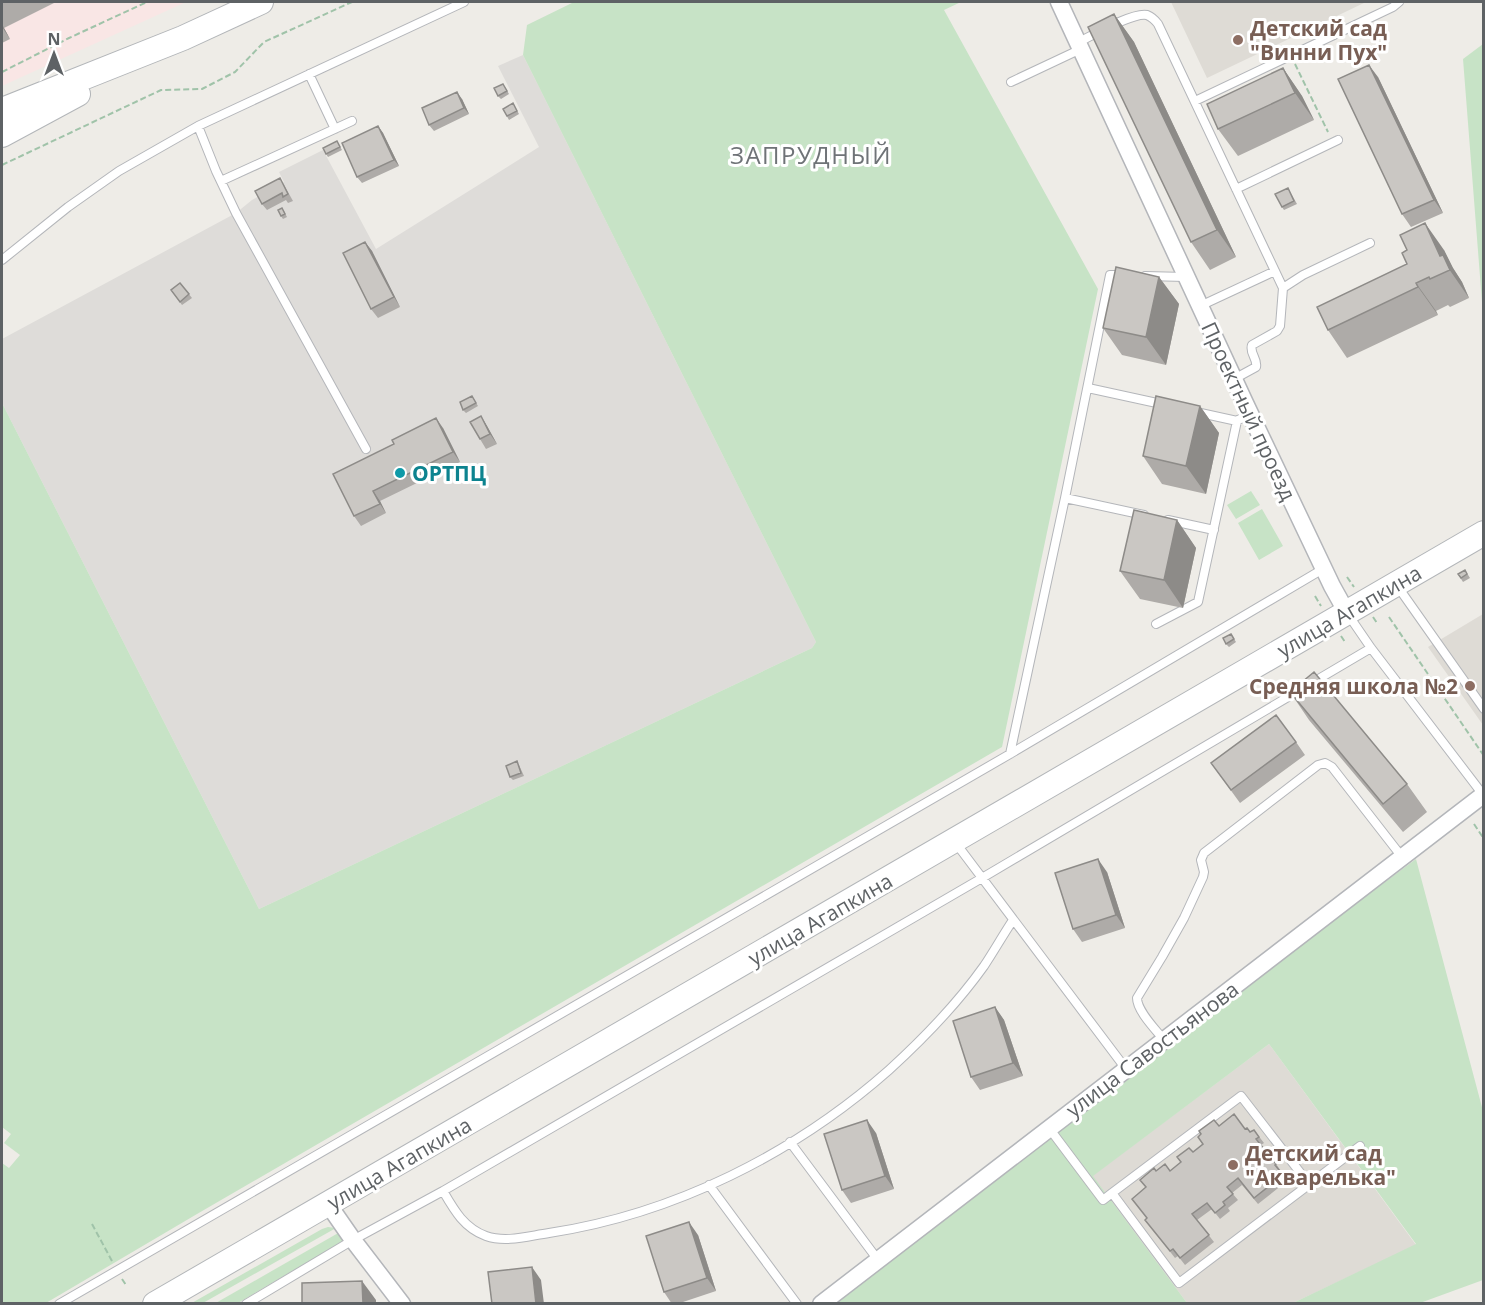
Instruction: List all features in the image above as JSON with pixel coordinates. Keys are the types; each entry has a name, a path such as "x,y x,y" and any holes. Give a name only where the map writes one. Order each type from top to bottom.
{"main road":[{"path":"2,110 183,38 261,2"},
{"path":"2,135 183,38"},
{"name":"улица Агапкина","path":"155,1304 1484,533"}],"street":[{"name":"Проектный проезд","path":"1059,2 1234,379 1243,417 1347,613"},
{"name":"улица Савостьянова","path":"822,1304 1483,796"},
{"path":"328,1204 402,1304"}],"lane":[{"path":"2,260 68,207 119,171 198,126 464,2"},
{"path":"1195,101 1393,7 1399,2"},
{"path":"1011,82 1134,16 1144,14 1152,17 1158,24 1283,288 1280,326 1277,331 1251,345 1256,367 1234,379"},
{"path":"309,74 334,129"},
{"path":"221,181 352,121"},
{"path":"198,126 236,213 366,449"},
{"path":"1236,189 1335,142"},
{"path":"1283,288 1303,275 1370,243"},
{"path":"1200,306 1275,271"},
{"path":"1010,754 1110,275 1186,277"},
{"path":"1088,388 1180,408"},
{"path":"1156,624 1198,602 1243,417 1191,411"},
{"path":"1065,498 1214,530"},
{"path":"59,1304 1010,754 1323,569"},
{"path":"1396,584 1484,709"},
{"name":"Проектный проезд","path":"1347,613 1483,796"},
{"path":"246,1304 258,1301 353,1240 442,1191 982,878 1371,648"},
{"path":"1164,1040 1139,1008 1137,998 1184,918 1203,877 1201,860 1204,853 1318,765 1325,763 1332,767 1402,857"},
{"path":"954,841 1126,1069"},
{"path":"442,1191 466,1225 485,1235 507,1239 606,1221 651,1208 736,1173 816,1126 854,1099 923,1038 983,967 1013,920"},
{"path":"1049,1128 1103,1200 1241,1096 1309,1184"},
{"path":"790,1142 878,1260"},
{"path":"1112,1193 1179,1283 1360,1146"},
{"path":"709,1185 797,1304"}],"path":[{"path":"2,72 147,2"},
{"path":"2,165 161,90 202,89 235,72 264,42 352,2"},
{"path":"1291,55 1335,142"},
{"path":"1389,616 1484,756"},
{"path":"1474,824 1484,838"},
{"path":"92,1224 126,1285"}],"shaded area":[{"path":"2,2 186,2 2,86"},
{"name":"Детский сад \"Винни Пух\"","path":"1171,2 1366,2 1207,78"},
{"path":"523,55 816,642 812,648 259,909 2,403 2,339 236,213 252,200 284,182 279,172 323,150 376,249 539,147 498,66"},
{"name":"Средняя школа №2","path":"1483,614 1483,725 1428,647"},
{"name":"Детский сад \"Акварелька\"","path":"1269,1044 1416,1245 1293,1303 1187,1303 1092,1176"}],"green space":[{"path":"574,2 961,2 944,10 1098,289 1002,747 46,1303 2,1303 2,1163 9,1168 20,1155 4,1143 11,1134 2,1127 2,403 259,909 812,648 816,642 523,55 527,25"},
{"path":"1483,44 1483,315 1463,59"},
{"path":"1251,491 1260,505 1236,519 1227,505"},
{"path":"1262,509 1283,546 1259,560 1238,523"},
{"path":"1416,859 1483,1111 1483,1280 1420,1303 1293,1303 1416,1244 1269,1044 1093,1176 1187,1303 833,1304 1265,971"},
{"path":"336,1228 203,1303 190,1304 322,1229"},
{"path":"340,1232 343,1240 340,1243 238,1303 214,1304"}],"building":[{"path":"1114,14 1217,230 1191,242 1088,27"},
{"path":"1369,65 1434,200 1402,214 1338,79"},
{"path":"1283,68 1295,93 1218,129 1207,104"},
{"path":"503,84 507,91 498,96 494,88"},
{"path":"457,92 464,108 429,125 422,108"},
{"path":"513,103 517,111 507,116 503,109"},
{"path":"378,126 394,160 357,177 342,143"},
{"path":"337,141 340,147 326,154 323,148"},
{"path":"280,178 288,194 283,197 282,193 262,204 255,191"},
{"path":"1288,188 1294,201 1282,207 1275,194"},
{"path":"282,208 285,214 281,216 278,210"},
{"path":"1425,223 1440,256 1443,255 1450,270 1416,283 1418,287 1328,330 1317,307 1407,264 1402,253 1407,250 1400,235"},
{"path":"365,242 394,297 371,309 343,253"},
{"path":"1116,267 1159,277 1146,337 1103,328"},
{"path":"180,283 189,294 180,302 171,290"},
{"path":"472,396 476,403 463,410 460,402"},
{"path":"1156,396 1200,406 1186,466 1143,456"},
{"path":"481,416 490,434 480,439 470,422"},
{"name":"ОРТПЦ","path":"436,418 453,452 373,491 380,504 354,516 333,474 394,444 392,440"},
{"path":"1134,510 1177,520 1164,580 1120,571"},
{"path":"1465,570 1467,574 1461,578 1458,574"},
{"path":"1231,634 1234,639 1226,644 1223,638"},
{"path":"1314,672 1407,784 1383,804 1290,692"},
{"path":"1276,715 1296,742 1231,790 1211,763"},
{"path":"517,761 521,773 510,777 506,766"},
{"path":"1098,859 1116,915 1073,929 1055,873"},
{"path":"995,1007 1013,1063 971,1077 953,1021"},
{"path":"1234,1114 1245,1129 1247,1128 1250,1132 1254,1130 1259,1137 1256,1139 1283,1175 1254,1198 1238,1178 1227,1187 1233,1194 1215,1213 1207,1203 1192,1214 1209,1235 1180,1258 1173,1249 1170,1251 1145,1220 1147,1218 1132,1199 1146,1187 1140,1180 1154,1168 1156,1171 1165,1164 1170,1171 1181,1162 1177,1157 1189,1148 1193,1152 1203,1144 1198,1137 1201,1134 1199,1131 1214,1120 1219,1126"},
{"path":"867,1120 885,1176 842,1190 824,1134"},
{"path":"689,1222 707,1278 664,1292 646,1236"},
{"path":"532,1267 536,1304 492,1304 488,1272"},
{"path":"362,1281 363,1304 302,1304 302,1283"}],"place":[{"name":"Детский сад \"Винни Пух\"","path":"1238,40"},
{"name":"ОРТПЦ","path":"400,473"},
{"name":"Средняя школа №2","path":"1470,686"},
{"name":"Детский сад \"Акварелька\"","path":"1233,1165"}],"district":[{"name":"ЗАПРУДНЫЙ","path":"811,154"}]}
